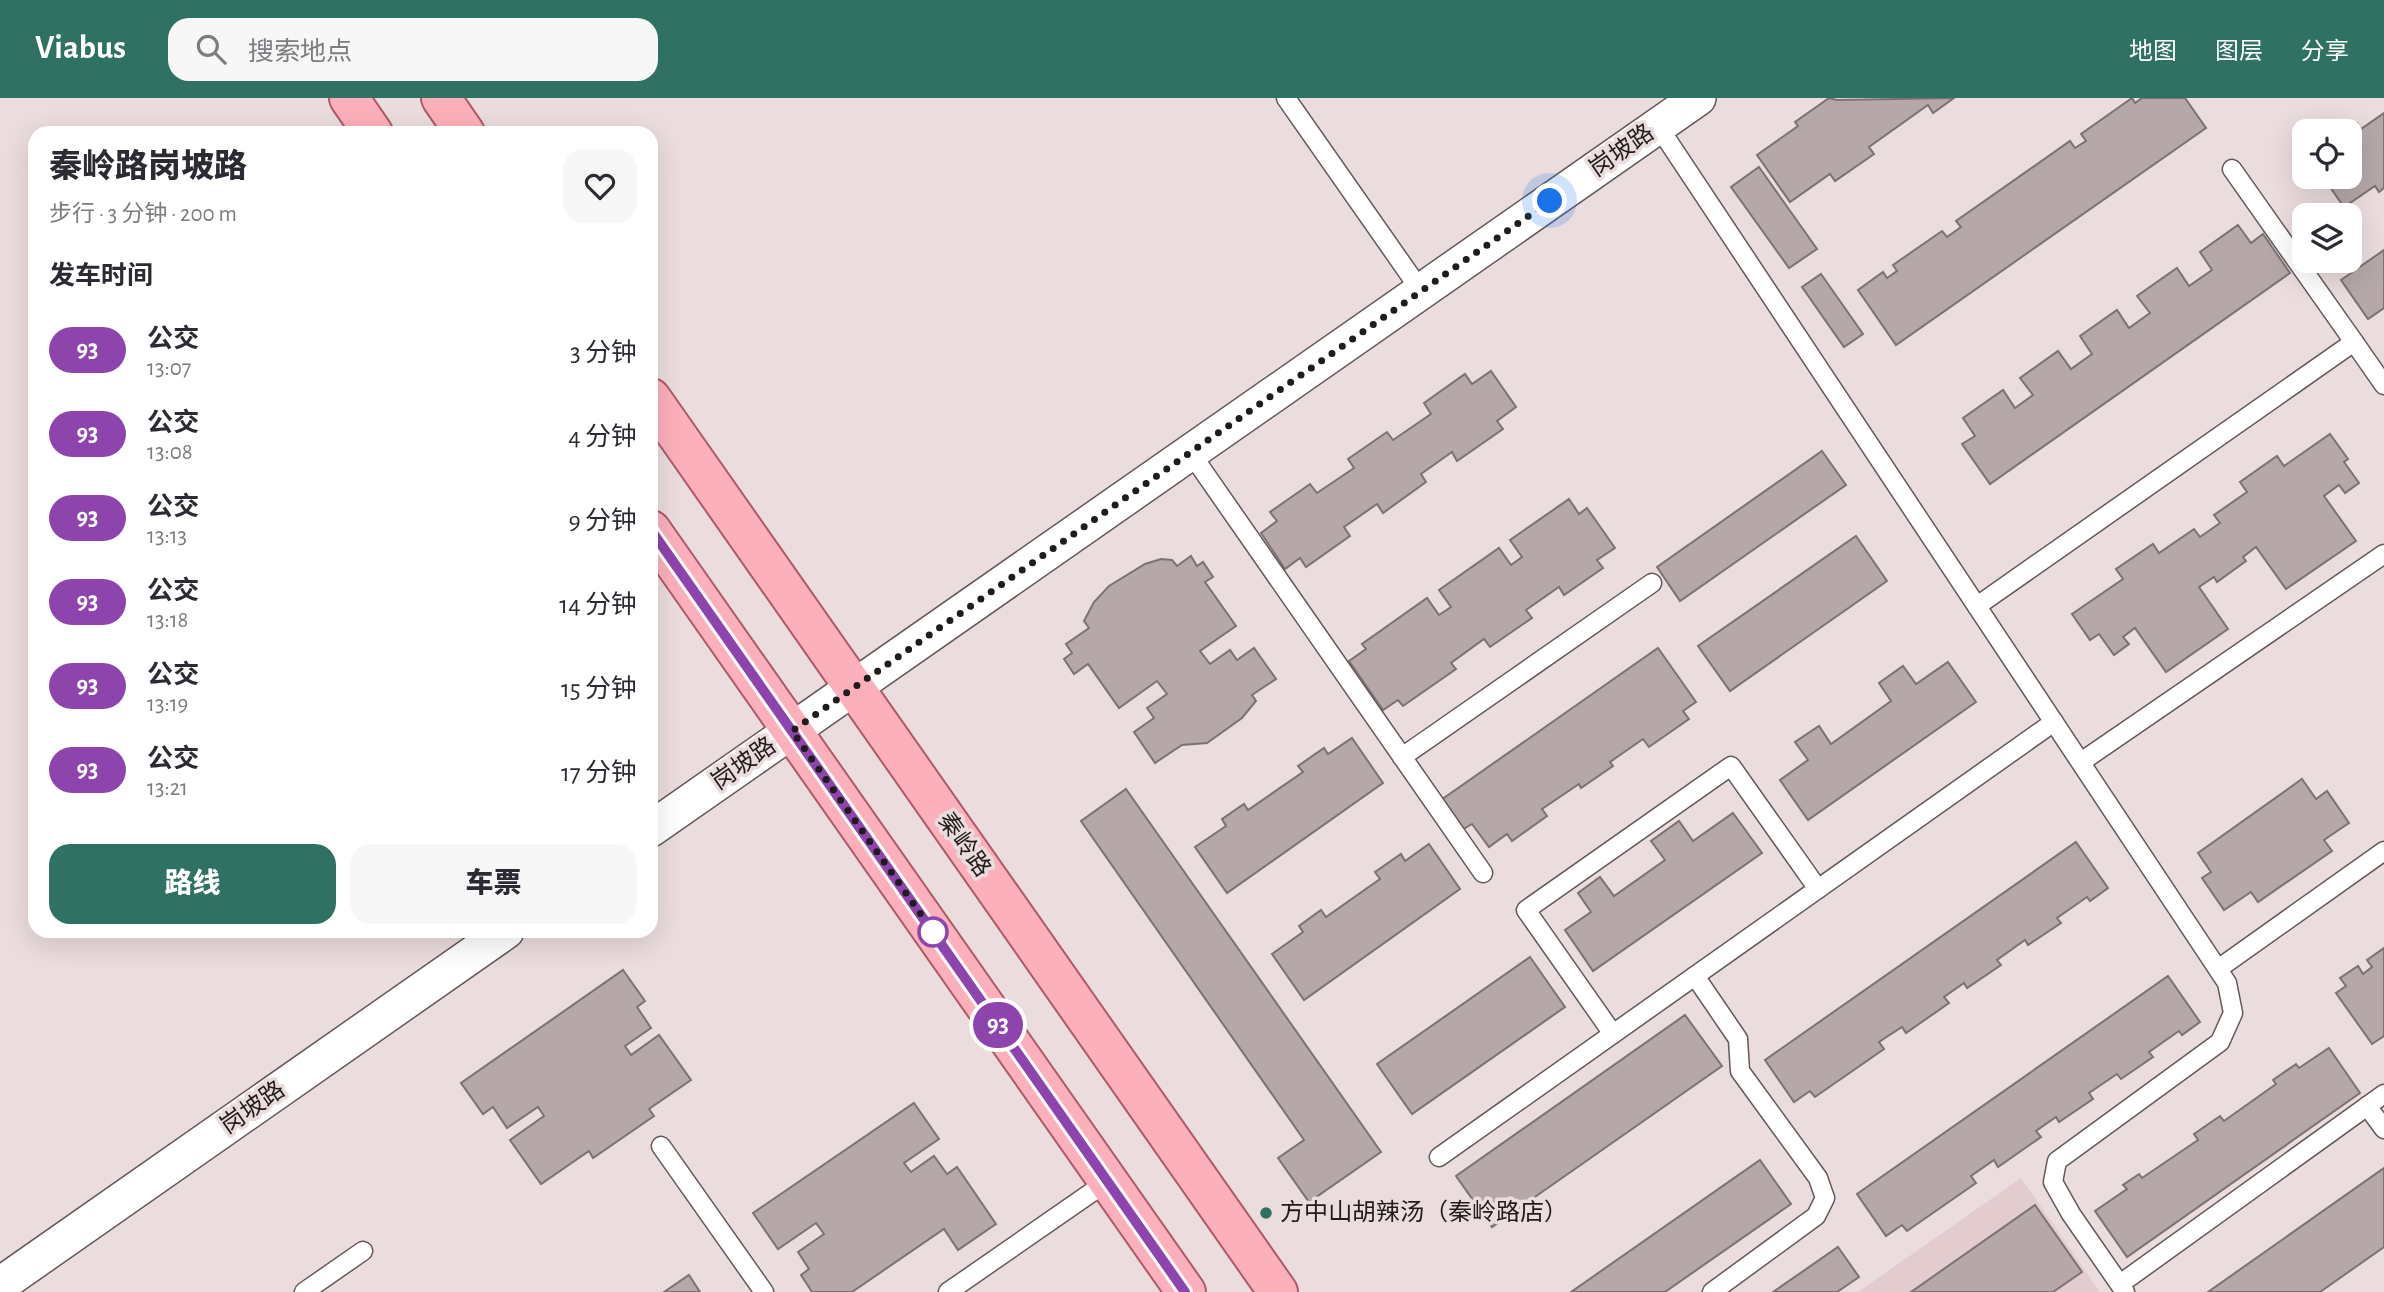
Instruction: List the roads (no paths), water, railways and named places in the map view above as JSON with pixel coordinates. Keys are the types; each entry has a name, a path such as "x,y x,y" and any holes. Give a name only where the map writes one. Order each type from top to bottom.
{"main road":[{"path":"349,98 368,126"},
{"path":"440,98 460,126"},
{"name":"秦岭路","path":"658,408 1278,1292"},
{"path":"658,540 1185,1292"}],"street":[{"name":"岗坡路","path":"658,824 1698,98"},
{"name":"岗坡路","path":"0,1284 496,938"}],"lane":[{"path":"1286,98 1421,291"},
{"path":"1658,126 2227,983 2233,1013 2220,1042 2057,1161 2053,1182 2071,1214 2122,1288 2384,1094"},
{"path":"2232,169 2384,385"},
{"path":"1977,606 2354,342"},
{"path":"1191,452 1483,873"},
{"path":"2081,762 2384,554"},
{"path":"1402,757 1652,583"},
{"path":"1439,1157 2054,722"},
{"path":"1613,1034 1526,910 1731,766 1818,889"},
{"path":"2225,964 2384,852"},
{"path":"1695,976 1738,1039 1740,1071 1818,1178 1825,1198 1816,1216 1712,1292"},
{"path":"2367,1106 2384,1129"},
{"path":"660,1146 764,1292"},
{"path":"948,1292 1108,1181"},
{"path":"304,1292 363,1251"}],"place":[{"name":"方中山胡辣汤（秦岭路店）","path":"1266,1213"}]}
